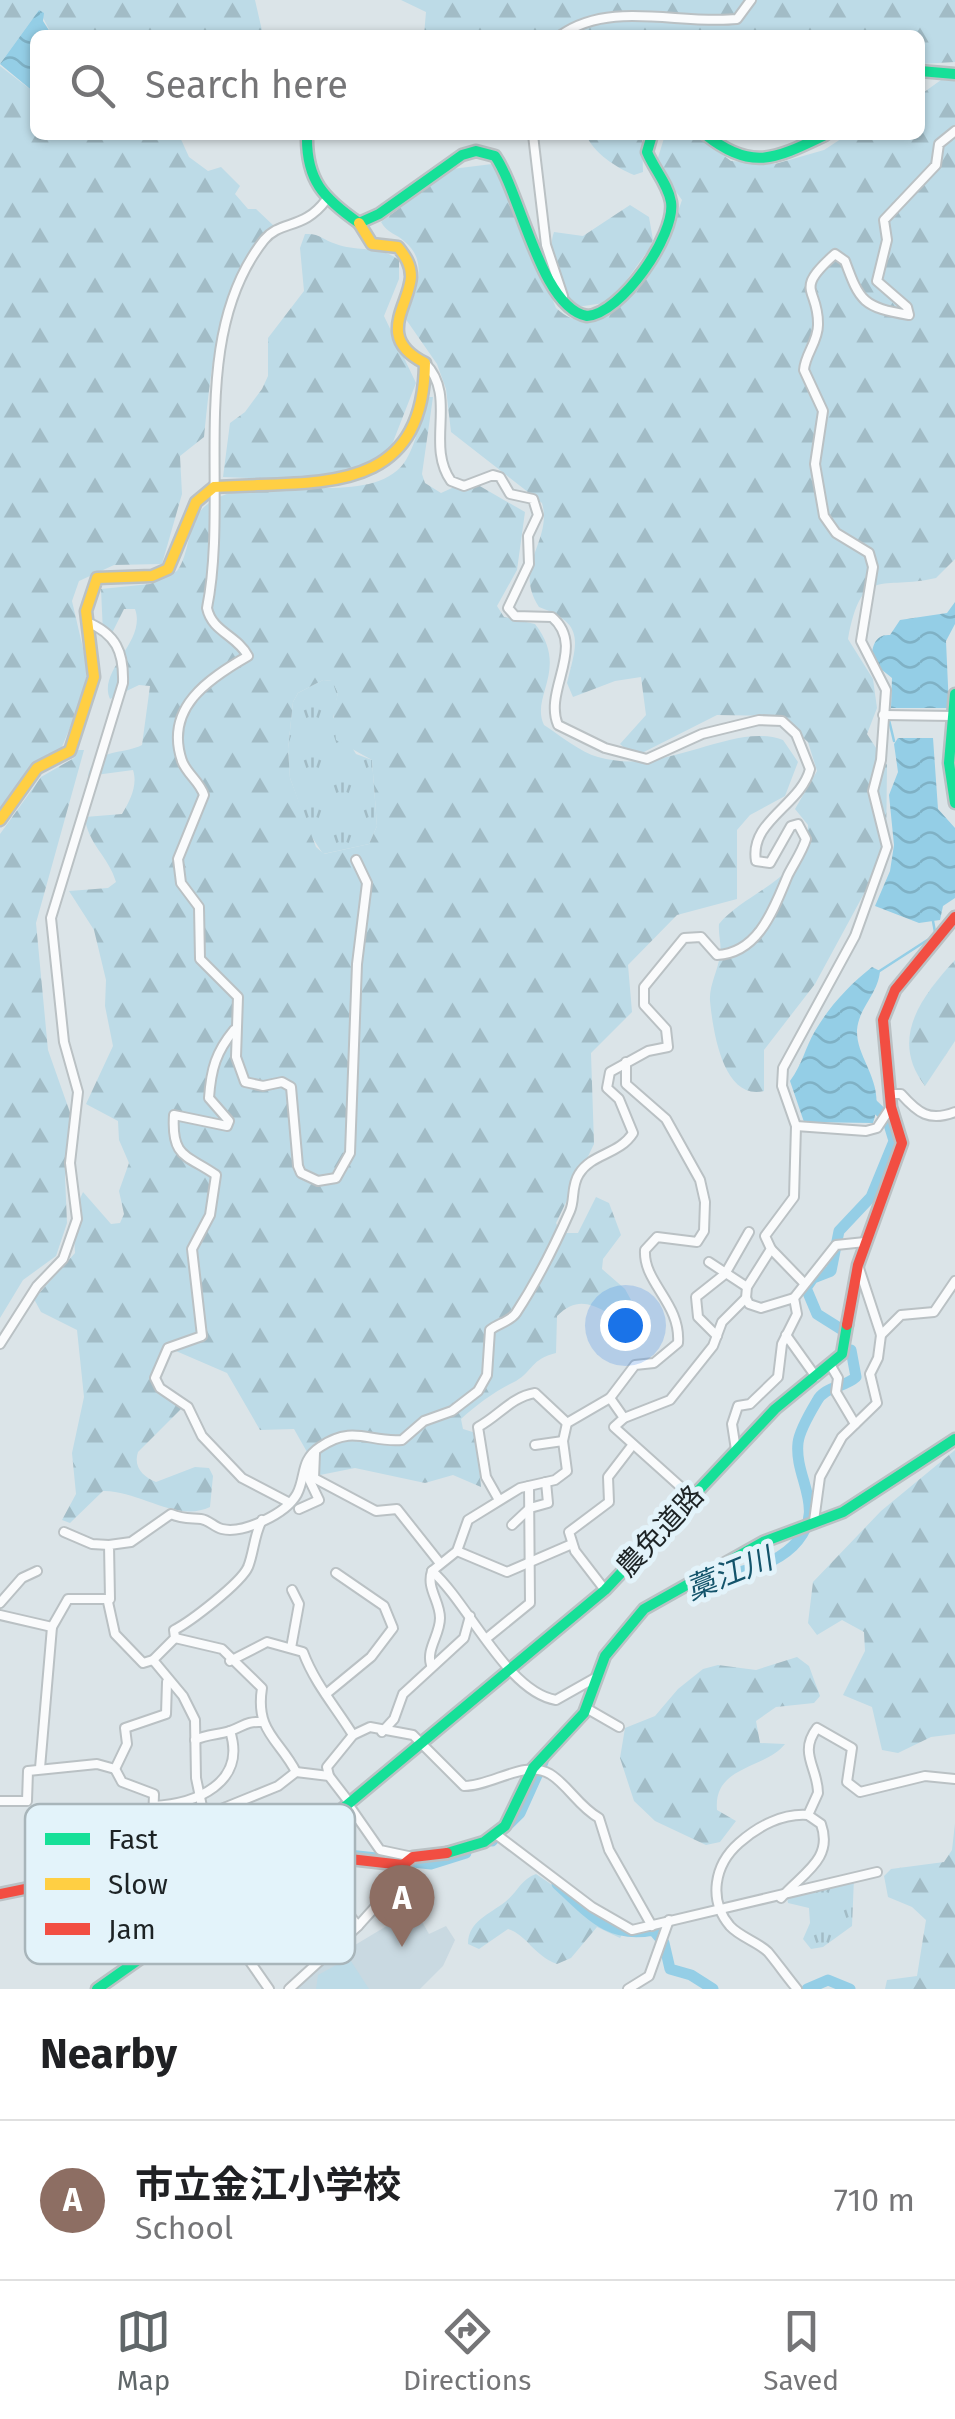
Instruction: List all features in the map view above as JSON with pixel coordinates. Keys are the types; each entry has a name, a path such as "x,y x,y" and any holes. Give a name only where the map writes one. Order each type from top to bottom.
{"street":[{"path":"571,30 606,13 736,19 751,0"},
{"path":"925,71 955,74"},
{"path":"804,1282 771,1249 765,1236 794,1198 796,1126 782,1086 784,1068 848,949 885,859 887,837 873,790 881,760 886,690 861,641 873,578 869,552 836,532 819,495 815,464 823,411 804,370 818,323 810,294 816,271 835,254 846,261 855,292 878,307 909,315 906,306 877,281 888,240 884,220 936,165 940,144 955,131"},
{"path":"294,1506 304,1463 316,1450 359,1433 402,1440 418,1425 452,1411 478,1391 487,1375 490,1330 516,1314 523,1295 542,1272 558,1229 570,1210 579,1174 593,1160 625,1145 633,1133 606,1080 626,1062 668,1047 666,1029 642,996 644,987 680,941 696,936 712,953 737,951 776,909 804,848 804,829 798,824 791,826 770,863 756,862 754,850 774,817 801,793 810,769 808,757 788,724 774,718 702,734 648,759 604,748 558,725 554,707 565,662 562,630 552,616 514,616 508,608 528,564 528,536 538,516 537,506 533,499 510,494 500,477 492,475 464,486 450,481 441,456 443,401 436,374 418,361 396,334 393,322 395,308 412,286 411,264 398,247 372,244 359,223 313,188 306,170 307,140"},
{"path":"534,140 546,245 560,291 579,315"},
{"path":"359,223 379,214 462,155 486,151 502,163 514,185 555,296 579,315 592,316 610,310 668,229 672,206 646,152 650,140"},
{"path":"711,140 722,150 755,161 812,140"},
{"path":"326,200 311,219 268,236 234,296 216,382 206,608 214,626 242,645 248,656 202,686 180,718 177,738 182,762 204,795 182,840 178,868 184,889 199,906 200,959 238,997 236,1056 245,1082 263,1086 282,1082 291,1087 301,1173 318,1180 336,1178 350,1153 357,964 368,882 356,860"},
{"path":"0,820 38,768 70,752 95,669 86,592 96,578 152,576 168,569 196,502 214,487 238,482 324,482 374,473 394,456 427,390 425,363"},
{"path":"0,1344 37,1286 63,1259 77,1220 70,1163 78,1092 64,1042 51,918 124,684 117,645 108,631 87,622"},
{"path":"955,694 949,782 955,803"},
{"path":"883,714 953,716"},
{"path":"796,1126 866,1131 877,1128 890,1094 883,1020 888,1004 955,917"},
{"path":"234,1030 214,1060 209,1098 228,1121 226,1126 174,1115 180,1152 188,1161 216,1175 216,1184 210,1215 192,1249 202,1336 168,1348 155,1378 160,1388 188,1407 202,1436 242,1478 294,1506"},
{"path":"432,1666 429,1657 440,1623 431,1590 432,1571 438,1562 457,1550 468,1520 500,1500 567,1471 563,1441 567,1423 610,1398 635,1365 654,1363 678,1343 673,1306 651,1271 645,1250 657,1237 697,1242 704,1231 705,1202 700,1180 666,1119 626,1084 626,1062"},
{"path":"890,1094 901,1094 925,1116 955,1112"},
{"path":"855,1424 831,1366 849,1336 858,1265 902,1143 886,1112"},
{"path":"716,1336 698,1317 696,1297 725,1274 749,1232"},
{"path":"746,1298 761,1308 794,1298 838,1244 866,1242"},
{"path":"692,1497 646,1454 631,1447 614,1427 624,1418 670,1400 722,1322 746,1298 747,1287 771,1249"},
{"path":"710,1262 747,1287"},
{"path":"809,1523 820,1477 842,1437 876,1403 870,1374 878,1358 881,1335 858,1265"},
{"path":"881,1335 901,1315 934,1312 955,1282"},
{"path":"736,1450 732,1424 738,1406 750,1404 778,1377 786,1335 797,1314 794,1298"},
{"path":"786,1335 816,1376"},
{"name":"農免道路","path":"348,1803 606,1590 790,1395 831,1366"},
{"path":"500,1500 486,1477 478,1427 500,1416 512,1400 534,1393 567,1423"},
{"path":"610,1398 624,1418"},
{"path":"355,1857 409,1861 454,1852 497,1835 519,1805 536,1769 589,1710 595,1678 617,1639 660,1598 809,1523 843,1512 955,1439"},
{"path":"535,1446 563,1441"},
{"path":"606,1590 572,1544 569,1532 608,1502 608,1477 631,1447"},
{"path":"64,1532 92,1544 131,1542 170,1514 184,1520 204,1519 222,1529 248,1527 294,1506 319,1500 307,1475 316,1450"},
{"path":"312,1464 314,1478 344,1495 376,1511 398,1509 438,1562"},
{"path":"512,1524 530,1508 548,1503 546,1482"},
{"path":"487,1638 530,1604 529,1486"},
{"path":"176,1638 174,1630 224,1594 247,1570 262,1520"},
{"path":"109,1544 108,1602 115,1634 143,1664 153,1660 176,1638"},
{"path":"457,1550 496,1570 518,1571 572,1544"},
{"path":"0,1603 22,1578 37,1571"},
{"path":"432,1571 454,1591 511,1669 534,1693 556,1700 595,1678"},
{"path":"326,1694 372,1657 393,1628 384,1606 336,1573"},
{"path":"291,1648 300,1604 292,1590"},
{"path":"40,1768 52,1627 68,1599 108,1602"},
{"path":"0,1615 52,1627"},
{"path":"382,1732 394,1719 403,1694 464,1638 470,1616"},
{"path":"176,1638 222,1649 230,1661 262,1688 264,1722 276,1748 296,1772 329,1776"},
{"path":"230,1661 267,1642 303,1652 316,1687 326,1694 353,1735"},
{"path":"153,1660 183,1696 195,1720 203,1804"},
{"path":"115,1770 127,1744 130,1723 166,1714 168,1682"},
{"path":"589,1710 619,1727"},
{"path":"195,1740 246,1721 264,1722"},
{"path":"348,1803 327,1767 353,1735 370,1727 413,1735 464,1786 481,1786 536,1769 552,1775 580,1807 598,1818 609,1850 652,1926"},
{"path":"808,1814 818,1793 807,1761 809,1742 817,1728 852,1748 846,1782 860,1792 925,1776 955,1779"},
{"path":"182,1804 202,1797 226,1775 234,1756 230,1730"},
{"path":"0,1801 27,1802 28,1771 97,1764 115,1770 122,1782 154,1794 154,1804"},
{"path":"234,1804 278,1786 296,1772"},
{"path":"355,1813 380,1850 409,1861"},
{"path":"782,1898 818,1863 823,1852 822,1824 808,1814 780,1817 734,1847 725,1859 715,1888 720,1910 732,1928 765,1949 797,1989"},
{"path":"497,1835 618,1926 632,1930 782,1898 877,1872"},
{"path":"355,1929 404,1875 409,1861"},
{"path":"0,1894 25,1888"},
{"path":"628,1989 649,1976 669,1920"},
{"path":"355,1923 358,1926"},
{"name":"農免道路","path":"97,1989 132,1964"},
{"path":"253,1964 270,1989"},
{"path":"290,1989 317,1964"},
{"path":"649,1976 655,1989"}],"shaded area":[{"path":"415,1909 429,1934 446,1926 455,1940 443,1966 420,1989 296,1989 310,1972 323,1964 355,1964 355,1945"}],"green space":[{"path":"0,0 255,0 262,30 49,30 39,10 0,64"},
{"path":"401,0 955,0 955,62 925,64 925,30 424,30 426,12"},
{"path":"0,66 30,89 30,140 181,140 189,157 208,171 221,167 240,186 235,194 248,209 256,209 274,226 255,247 229,297 215,352 204,437 180,456 182,494 162,564 114,565 79,581 72,601 88,670 80,704 61,749 30,767 0,811"},
{"path":"941,80 955,81 955,559 936,578 888,583 867,590 854,615 848,639 873,679 877,708 867,734 887,765 886,853 815,984 764,1050 764,1091 750,1091 730,1075 714,1029 710,995 720,951 719,924 787,871 806,843 808,825 795,809 817,771 808,742 779,716 717,715 634,757 620,744 646,715 641,677 615,681 573,697 567,683 575,645 571,628 565,620 539,607 532,592 531,566 542,530 542,503 451,432 446,389 437,364 405,318 418,279 417,259 413,250 381,222 452,169 492,164 502,174 556,308 577,320 597,319 634,289 675,219 682,200 656,164 663,140 703,140 731,161 775,164 824,150 839,140 925,140 925,91"},
{"path":"589,140 642,140 643,172 634,175 594,148"},
{"path":"630,205 649,217 653,240 649,249 611,302 577,307 556,272 554,232 583,236"},
{"path":"305,234 344,246 384,252 399,260 399,279 384,316 416,383 386,460 369,470 275,479 223,477 230,423 245,412 262,389 268,376 268,338 304,291 300,248"},
{"path":"427,397 433,397 422,474 425,483 441,493 463,483 478,485 525,512 517,570 497,606 504,617 535,624 545,640 550,668 542,703 544,725 591,755 624,761 649,760 742,737 763,736 783,740 798,762 785,796 750,815 737,830 737,899 677,915 628,965 632,1012 591,1053 594,1144 556,1223 561,1233 578,1233 596,1197 609,1203 621,1235 603,1259 602,1269 625,1289 636,1309 629,1321 584,1304 567,1308 557,1316 556,1353 537,1362 461,1419 463,1429 476,1433 481,1487 453,1475 425,1483 355,1468 320,1475 294,1429 260,1430 227,1373 169,1348 153,1377 183,1407 138,1452 138,1467 156,1482 195,1467 209,1468 213,1476 210,1507 184,1511 103,1491 70,1523 62,1520 76,1494 72,1453 84,1397 77,1330 41,1312 34,1299 75,1253 73,1215 83,1192 111,1224 120,1223 124,1214 119,1191 129,1163 119,1140 118,1121 86,1104 113,1046 105,1006 106,980 94,930 69,891 108,888 116,882 90,835 85,817 122,814 134,787 133,770 88,776 102,757 142,745 150,686 139,685 110,699 110,677 137,621 135,609 124,609 111,635 103,633 101,589 150,584 177,571 198,514 224,495 249,489 336,488 387,478 408,456","holes":["323,680 332,681 338,693 333,712 336,740 372,760 377,826 369,844 324,854 316,847 290,778 288,749 293,702 298,693"]},
{"path":"323,680 333,681 338,693 333,717 356,754 372,760 377,826 369,844 323,854 310,834 290,778 288,749 293,702 298,693"},
{"path":"78,750 84,750 36,923 48,1050 79,1138 65,1176 67,1223 56,1256 23,1280 0,1318 0,834 41,777 74,758"},
{"path":"955,960 955,1041 925,1086 910,1052 910,1035 921,1004"},
{"path":"955,1450 955,1734 931,1737 898,1753 882,1750 872,1707 843,1695 865,1651 864,1632 842,1620 817,1635 808,1623 813,1582 881,1511"},
{"path":"797,1657 809,1666 820,1696 814,1703 776,1707 756,1721 760,1743 785,1744 723,1784 717,1810 736,1821 720,1842 706,1845 655,1821 634,1801 620,1758 625,1728 655,1716 678,1689 703,1669 718,1665 756,1670"},
{"path":"955,1823 955,1989 885,1989 887,1980 917,1976 926,1920 912,1907 888,1897 884,1876 891,1869 944,1862 952,1850"},
{"path":"536,1874 623,1933 620,1938 597,1927 571,1958 557,1964 508,1929 479,1949 468,1944 476,1924"},
{"path":"854,1878 852,1926 823,1947 811,1949 803,1939 810,1923 809,1908 788,1903 786,1891"},
{"path":"338,1964 353,1964 369,1989 316,1989 318,1975"}],"water":[{"path":"39,10 44,13 43,21 49,30 30,30 30,89 0,64"},
{"path":"955,602 955,624 946,641 949,708 891,708 892,678 871,661 875,643 890,635 900,620 947,613"},
{"path":"898,738 933,738 938,809 955,828 955,898 943,906 940,920 919,923 875,906 890,871 894,845 889,795 898,772 894,744"},
{"path":"872,967 880,971 879,979 857,1030 874,1083 873,1123 804,1122 790,1081 827,1013"}],"waterway":[{"path":"889,720 894,741"},
{"path":"878,972 929,939 935,932 933,921"},
{"name":"藁江川","path":"844,1331 817,1314 806,1288 813,1278 831,1271 839,1231 871,1197 894,1141 887,1118 868,1100"},
{"name":"藁江川","path":"692,1585 770,1562 793,1546 803,1533 809,1507 798,1457 799,1438 820,1396 856,1377 851,1350"},
{"name":"藁江川","path":"492,1841 520,1813 543,1762"},
{"path":"355,1856 431,1864 466,1853"},
{"path":"557,1884 611,1927 637,1932 653,1930 664,1943 670,1969 691,1975 713,1989"},
{"path":"807,1989 828,1980 850,1989"}],"traffic: fast":[{"path":"925,71 955,74"},
{"path":"307,140 310,164 319,187 359,223 379,214 462,155 476,151 495,156 557,293 571,308 587,316 601,312 630,288 665,233 671,202 647,152 651,140"},
{"path":"713,140 737,154 765,158 814,140"},
{"path":"955,694 949,763 955,803"},
{"path":"348,1804 605,1590 775,1409 842,1354 847,1325"},
{"path":"447,1853 484,1842 505,1826 533,1768 584,1713 605,1656 644,1609 763,1542 843,1512 955,1439"},
{"path":"97,1989 132,1964"}],"traffic: slow":[{"path":"0,820 37,768 70,751 94,677 86,611 97,578 152,576 168,569 196,502 214,487 324,481 356,474 384,461 405,439 419,407 425,363 401,343 398,332 410,268 398,247 372,244 359,223"}],"traffic: jam":[{"path":"847,1325 858,1265 902,1143 891,1107 883,1020 895,990 955,917"},
{"path":"355,1860 403,1865 413,1857 447,1853"},
{"path":"0,1894 25,1889"}],"place":[{"name":"市立金江小学校","path":"402,1947"}]}
